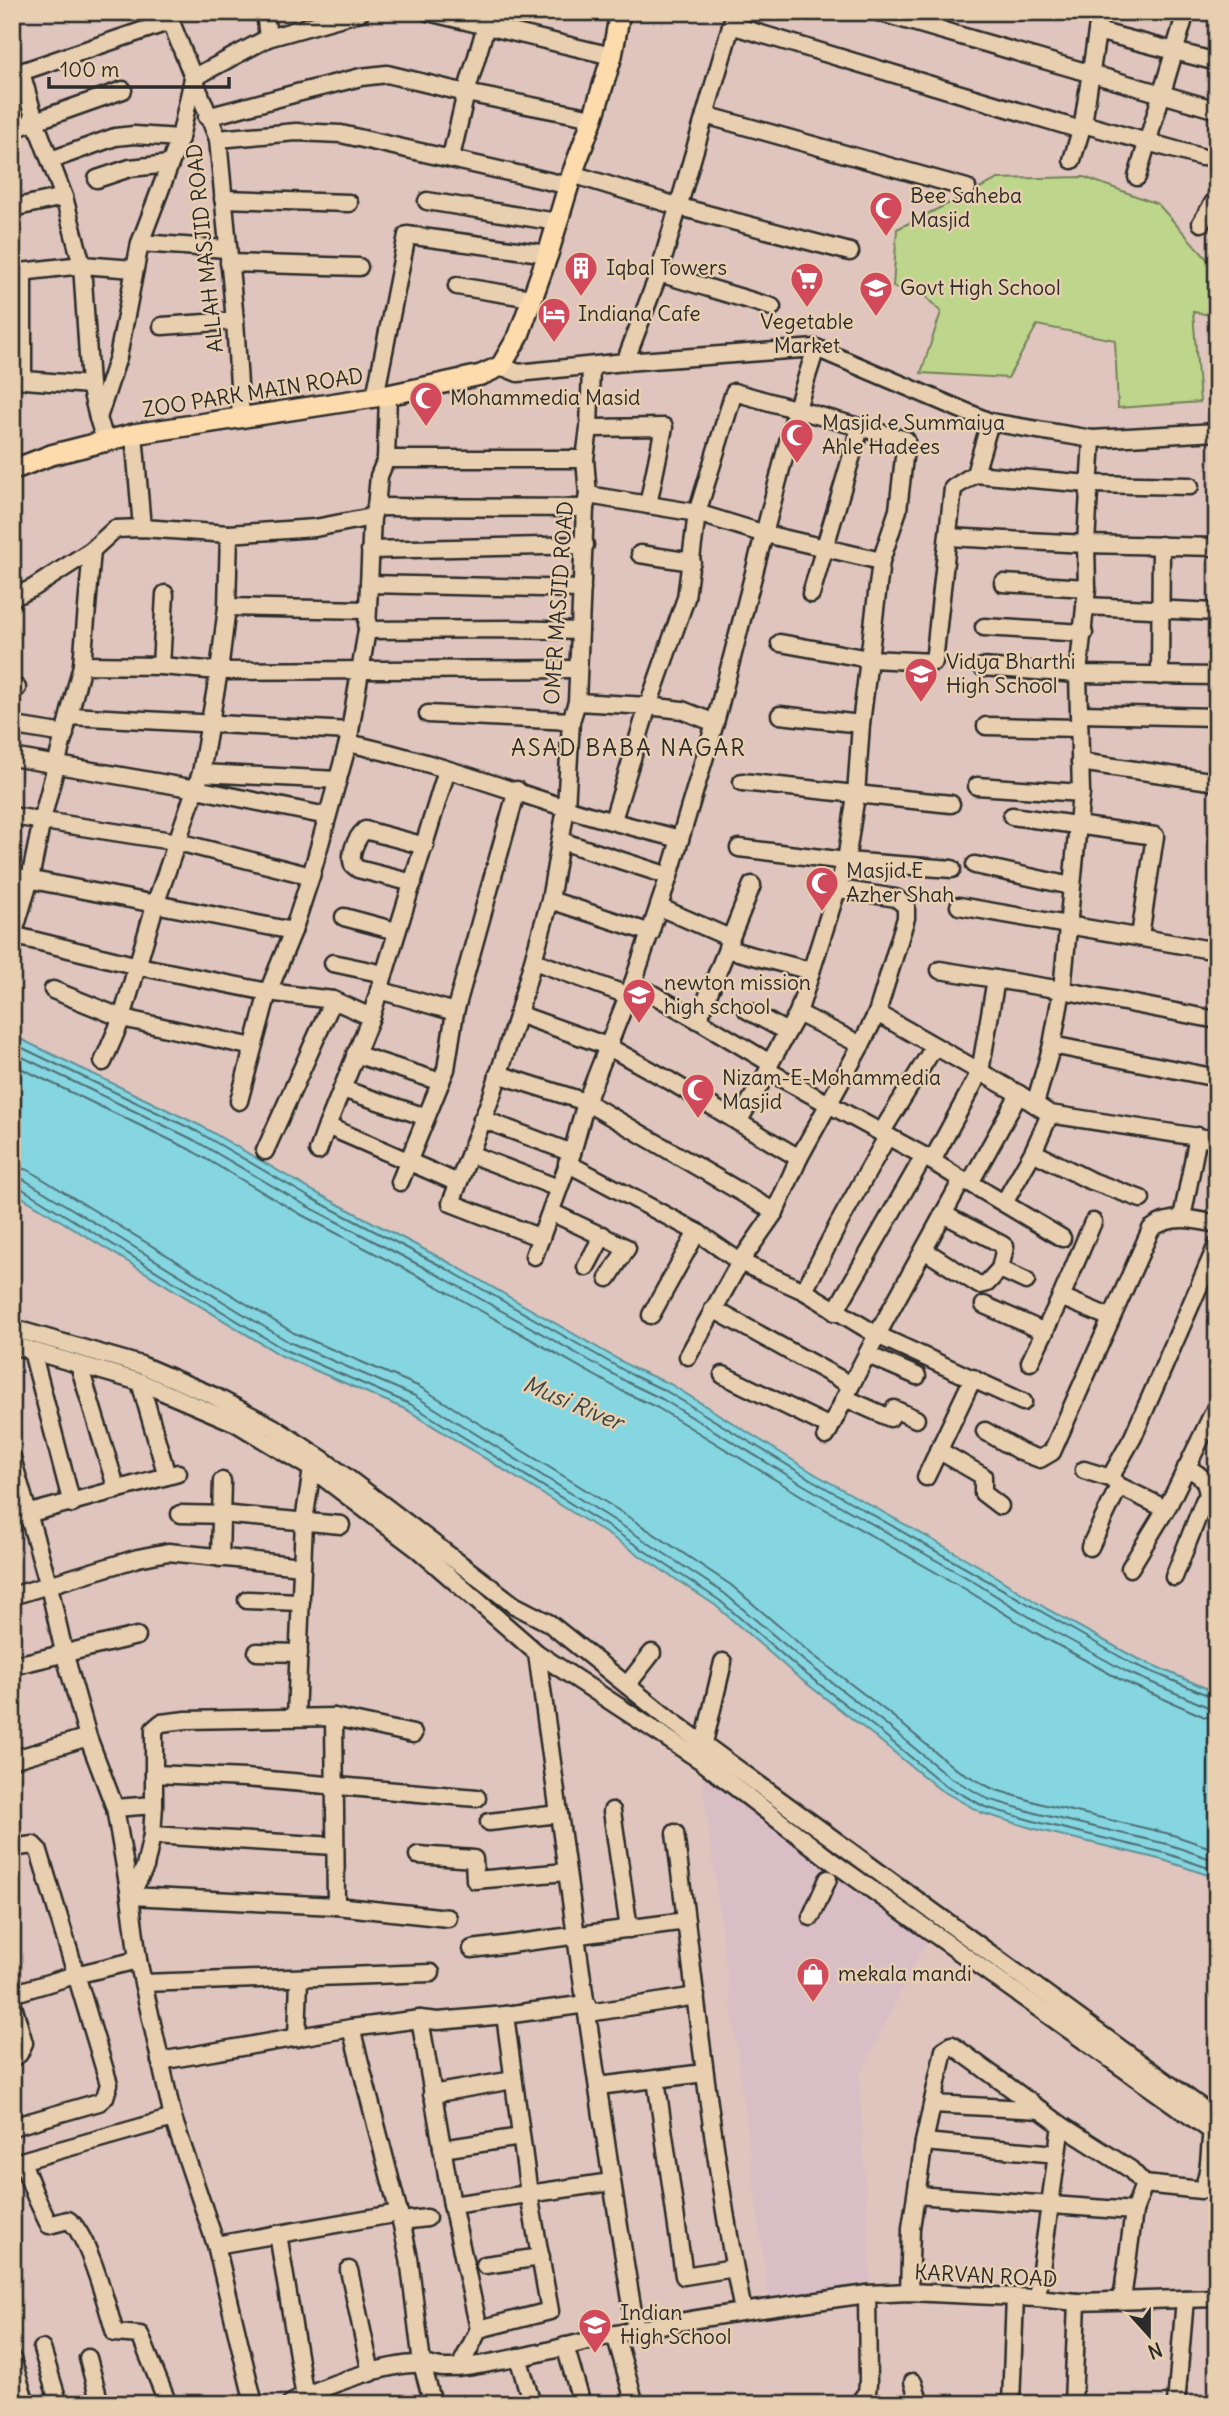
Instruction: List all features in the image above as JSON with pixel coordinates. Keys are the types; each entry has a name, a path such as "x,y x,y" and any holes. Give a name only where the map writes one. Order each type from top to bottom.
{"main road":[{"path":"502,366 519,335 548,254 556,222 612,56 620,12"},
{"name":"ZOO PARK MAIN ROAD","path":"12,470 51,455 134,435 382,396 481,374 502,366"}],"street":[{"path":"265,12 268,38"},
{"path":"428,12 455,15 486,26 612,56"},
{"path":"878,12 1217,110"},
{"path":"1072,160 1082,127 1100,12"},
{"path":"1137,177 1186,12"},
{"path":"98,418 118,357 140,243 180,138 193,78 268,38 350,14"},
{"path":"106,443 90,385 82,265 64,197 17,73 169,17"},
{"name":"ALLAH MASJID ROAD","path":"169,17 218,139 241,417"},
{"path":"625,362 659,274 733,19 1082,127 1201,157"},
{"path":"450,157 486,26"},
{"path":"1097,31 1217,62"},
{"path":"207,117 310,89 387,74 593,118"},
{"path":"12,130 123,90"},
{"path":"705,115 967,188"},
{"path":"218,139 296,132 341,134 571,180 850,253"},
{"path":"51,160 115,137 134,135 180,138"},
{"path":"97,179 130,168 169,164"},
{"path":"12,208 64,197"},
{"path":"1201,223 1217,197"},
{"path":"223,199 349,203"},
{"path":"428,201 556,222"},
{"path":"239,1101 268,992 312,876 349,737 362,671 368,630 374,512 379,476 386,459 382,396 407,235 548,254"},
{"path":"140,243 228,256 359,267"},
{"path":"90,385 18,379 18,273 82,265 134,268"},
{"path":"659,274 772,307"},
{"path":"457,286 531,298"},
{"path":"162,326 235,321"},
{"path":"534,1256 570,1158 586,1102 670,876 715,723 796,411 816,348"},
{"path":"502,366 518,373 816,348 990,422 1092,439 1217,432"},
{"name":"OMER MASJID ROAD","path":"541,1238 451,1203 518,1014 550,900 561,841 566,808 571,721 577,702 587,502 585,459 591,366"},
{"path":"613,821 648,705 686,598 697,513 734,392 906,440 898,510 881,561 861,724 856,794 846,861 798,1013 738,1122"},
{"path":"975,474 990,422"},
{"path":"589,428 664,427 648,505"},
{"path":"811,594 860,428"},
{"path":"134,435 142,528"},
{"path":"1035,1104 1052,1045 1062,990 1081,793 1078,674 1086,606 1086,544 1092,439"},
{"path":"386,459 585,459"},
{"path":"780,643 869,659 934,662 953,488 975,474 1089,484 1190,486"},
{"path":"12,598 33,588 92,550 115,529 142,528 229,534 315,528 374,512 587,502 648,505 697,513 765,534 881,561"},
{"path":"103,1062 122,1018 156,902 201,773 227,607 229,534"},
{"path":"948,537 1215,547"},
{"path":"370,550 585,545"},
{"path":"1160,676 1161,545"},
{"path":"92,550 82,666 30,879 13,936 138,966 268,992 333,1000 371,1017"},
{"path":"640,554 692,562"},
{"path":"1003,583 1087,588"},
{"path":"369,584 582,589"},
{"path":"161,666 165,594"},
{"path":"1086,606 1217,612"},
{"path":"227,607 367,610"},
{"path":"984,627 1084,633"},
{"path":"368,630 580,631"},
{"path":"82,666 161,666 219,671 578,669"},
{"path":"982,667 1078,674 1217,676"},
{"path":"577,702 648,705 682,710 715,723"},
{"path":"428,714 571,721"},
{"path":"780,715 861,724"},
{"path":"71,716 211,722 349,737 566,808 680,839"},
{"path":"986,726 1217,718"},
{"path":"21,727 65,734"},
{"path":"12,757 196,789 327,816"},
{"path":"1080,762 1217,782"},
{"path":"318,1151 371,1017 447,770"},
{"path":"201,773 338,780"},
{"path":"741,782 951,803"},
{"path":"977,786 1081,793"},
{"path":"400,1182 446,1069 455,1012 517,790"},
{"path":"12,816 178,842 312,876"},
{"path":"1012,816 1155,836 1140,936"},
{"path":"413,883 358,869 353,865 351,855 365,830 425,846"},
{"path":"561,841 670,876"},
{"path":"739,848 846,861 952,869"},
{"path":"975,865 1071,886"},
{"path":"12,876 156,902 293,931"},
{"path":"698,1020 752,885"},
{"path":"688,1356 740,1262 775,1212 799,1158 877,1013 906,918 906,906 896,898 838,889"},
{"path":"550,900 651,933"},
{"path":"960,906 1217,951"},
{"path":"659,907 729,944 811,971"},
{"path":"344,917 396,931"},
{"path":"534,961 630,989 698,1020 829,1104 1062,1238"},
{"path":"333,963 384,974"},
{"path":"940,970 1217,1020"},
{"path":"835,1312 980,1072 996,979"},
{"path":"52,990 122,1018 253,1047"},
{"path":"379,990 455,1012"},
{"path":"265,1152 333,1000"},
{"path":"747,1010 787,1032"},
{"path":"798,1013 861,1045"},
{"path":"877,1013 1050,1114 1217,1140"},
{"path":"518,1014 607,1046 799,1158"},
{"path":"1052,1045 1217,1078"},
{"path":"804,1291 884,1135 934,1047"},
{"path":"355,1054 441,1082"},
{"path":"498,1073 586,1102 775,1212"},
{"path":"342,1089 426,1117"},
{"path":"723,1375 828,1432 943,1214 966,1182 1019,1094"},
{"path":"1004,1203 1033,1152 1050,1114"},
{"path":"482,1119 570,1158 697,1232 740,1262 804,1291 877,1335 1023,1402"},
{"path":"327,1126 458,1183"},
{"path":"1182,1218 1198,1136"},
{"path":"1033,1152 1089,1180 1141,1199"},
{"path":"470,1154 558,1188"},
{"path":"551,1212 627,1248 608,1278"},
{"path":"924,1250 979,1285 988,1283 1000,1269 1005,1247 943,1214"},
{"path":"985,1431 1040,1460 1052,1452 1150,1229 1159,1222 1182,1218 1217,1224"},
{"path":"1030,1362 1093,1222"},
{"path":"651,1315 697,1232"},
{"path":"586,1267 603,1236"},
{"path":"1090,1548 1133,1437 1217,1245"},
{"path":"1000,1269 1026,1281"},
{"path":"1061,1297 1111,1318"},
{"path":"984,1304 1045,1332"},
{"path":"713,1309 890,1418 894,1409 916,1419"},
{"path":"12,1328 141,1365 214,1396 273,1427 322,1460 425,1545 537,1653 699,1760 833,1862 1215,2128"},
{"path":"12,1345 140,1382 236,1423 313,1469 514,1605 549,1623 669,1719 704,1742 1215,2128"},
{"path":"32,1351 72,1503"},
{"path":"868,1355 917,1376"},
{"path":"79,1365 117,1490"},
{"path":"926,1477 973,1378"},
{"path":"12,1518 172,1474 140,1382"},
{"path":"1130,1568 1166,1509 1186,1468 1210,1436 1217,1405"},
{"path":"937,1450 984,1476 983,1493 1000,1506"},
{"path":"12,1458 88,1737 115,1808 138,1960 173,2118 216,2245 254,2404"},
{"path":"1174,1577 1204,1501 1212,1503 1208,1484 1200,1474 1186,1468"},
{"path":"296,1717 304,1521 313,1469"},
{"path":"1084,1470 1115,1482 1166,1509"},
{"path":"220,1558 222,1481"},
{"path":"180,1514 341,1525"},
{"path":"12,1596 138,1558 168,1552 302,1566"},
{"path":"247,1600 301,1602"},
{"path":"12,1666 137,1636"},
{"path":"257,1652 299,1653"},
{"path":"537,1653 611,2182 636,2330"},
{"path":"627,1685 652,1653"},
{"path":"704,1742 723,1662"},
{"path":"334,1717 336,1906"},
{"path":"130,1896 145,1867 152,1835 154,1729 161,1723 186,1720 334,1717 413,1734"},
{"path":"12,1760 88,1737"},
{"path":"153,1774 245,1778 477,1798"},
{"path":"115,1808 154,1805"},
{"path":"612,1811 629,1928"},
{"path":"489,1822 559,1814"},
{"path":"675,1833 704,2073 743,2311"},
{"path":"152,1835 335,1846"},
{"path":"12,1849 33,1845 39,1852 109,2084 105,2097 99,2102 12,2127"},
{"path":"418,1855 474,1859 475,1880 566,1872"},
{"path":"811,1917 828,1879"},
{"path":"130,1896 336,1906 448,1918"},
{"path":"472,1949 686,1921"},
{"path":"12,1994 138,1960"},
{"path":"143,1983 431,1973"},
{"path":"297,2038 299,1979"},
{"path":"160,2061 351,2028 420,2019 438,2021 696,1996"},
{"path":"12,2002 24,2043 19,2054 12,2058"},
{"path":"479,2329 550,2311 529,2194 505,2015"},
{"path":"420,2019 452,2205 479,2329 460,2367"},
{"path":"351,2028 409,2258 422,2364 433,2404"},
{"path":"909,2292 911,2228 923,2142 944,2050 953,2045 1061,2125 1130,2169 1144,2184 1201,2190 1206,2185 1215,2128"},
{"path":"598,2086 704,2073"},
{"path":"656,2078 684,2276 734,2268"},
{"path":"432,2094 513,2080"},
{"path":"933,2104 1042,2110"},
{"path":"168,2404 140,2335 115,2333 78,2227 68,2220 49,2225 17,2162 173,2118"},
{"path":"1037,2298 1061,2125"},
{"path":"442,2149 521,2137"},
{"path":"923,2142 1057,2154"},
{"path":"452,2205 611,2182"},
{"path":"1122,2300 1134,2211 1144,2184"},
{"path":"916,2194 1134,2211"},
{"path":"216,2245 400,2217 427,2218"},
{"path":"278,2234 300,2401"},
{"path":"485,2265 541,2257"},
{"path":"349,2270 372,2373"},
{"name":"KARVAN ROAD","path":"300,2401 397,2366 422,2364 440,2368 460,2367 518,2357 636,2330 743,2311 867,2294 909,2292 1077,2302 1217,2298"},
{"path":"858,2404 867,2392 868,2384 867,2294"},
{"path":"1011,2404 1015,2297"},
{"path":"1176,2404 1185,2299"},
{"path":"1073,2404 1077,2302"},
{"path":"615,2334 635,2404"},
{"path":"565,2346 582,2404"},
{"path":"42,2350 59,2404"},
{"path":"518,2357 532,2404"},
{"path":"12,2358 20,2398"},
{"path":"88,2358 100,2404"},
{"path":"913,2382 920,2404"}],"shaded area":[{"name":"mekala mandi","path":"700,1760 931,1931 859,2077 871,2288 770,2308"}],"green space":[{"path":"1084,177 1158,204 1215,268 1217,316 1193,312 1200,402 1118,408 1115,340 1037,325 1008,378 921,373 941,312 922,293 893,287 897,229 998,179"}],"water":[{"name":"Musi River","path":"12,1035 201,1126 313,1191 450,1263 635,1369 670,1384 815,1474 979,1566 1047,1609 1134,1657 1217,1693 1217,1878 1163,1860 1035,1829 982,1813 939,1789 793,1673 715,1605 604,1532 407,1410 282,1356 12,1191"}],"place":[{"name":"Bee Saheba Masjid","path":"886,238"},
{"name":"Iqbal Towers","path":"581,298"},
{"name":"Vegetable Market","path":"807,309"},
{"name":"Govt High School","path":"876,318"},
{"name":"Indiana Cafe","path":"554,344"},
{"name":"Mohammedia Masid","path":"426,428"},
{"name":"Masjid e Summaiya Ahle Hadees","path":"797,465"},
{"name":"Vidya Bharthi High School","path":"921,704"},
{"name":"Masjid E Azher Shah","path":"822,913"},
{"name":"newton mission high school","path":"639,1025"},
{"name":"Nizam-E-Mohammedia Masjid","path":"698,1120"},
{"name":"mekala mandi","path":"813,2004"},
{"name":"Indian High School","path":"595,2355"}],"district":[{"name":"ASAD BABA NAGAR","path":"629,748"}]}
